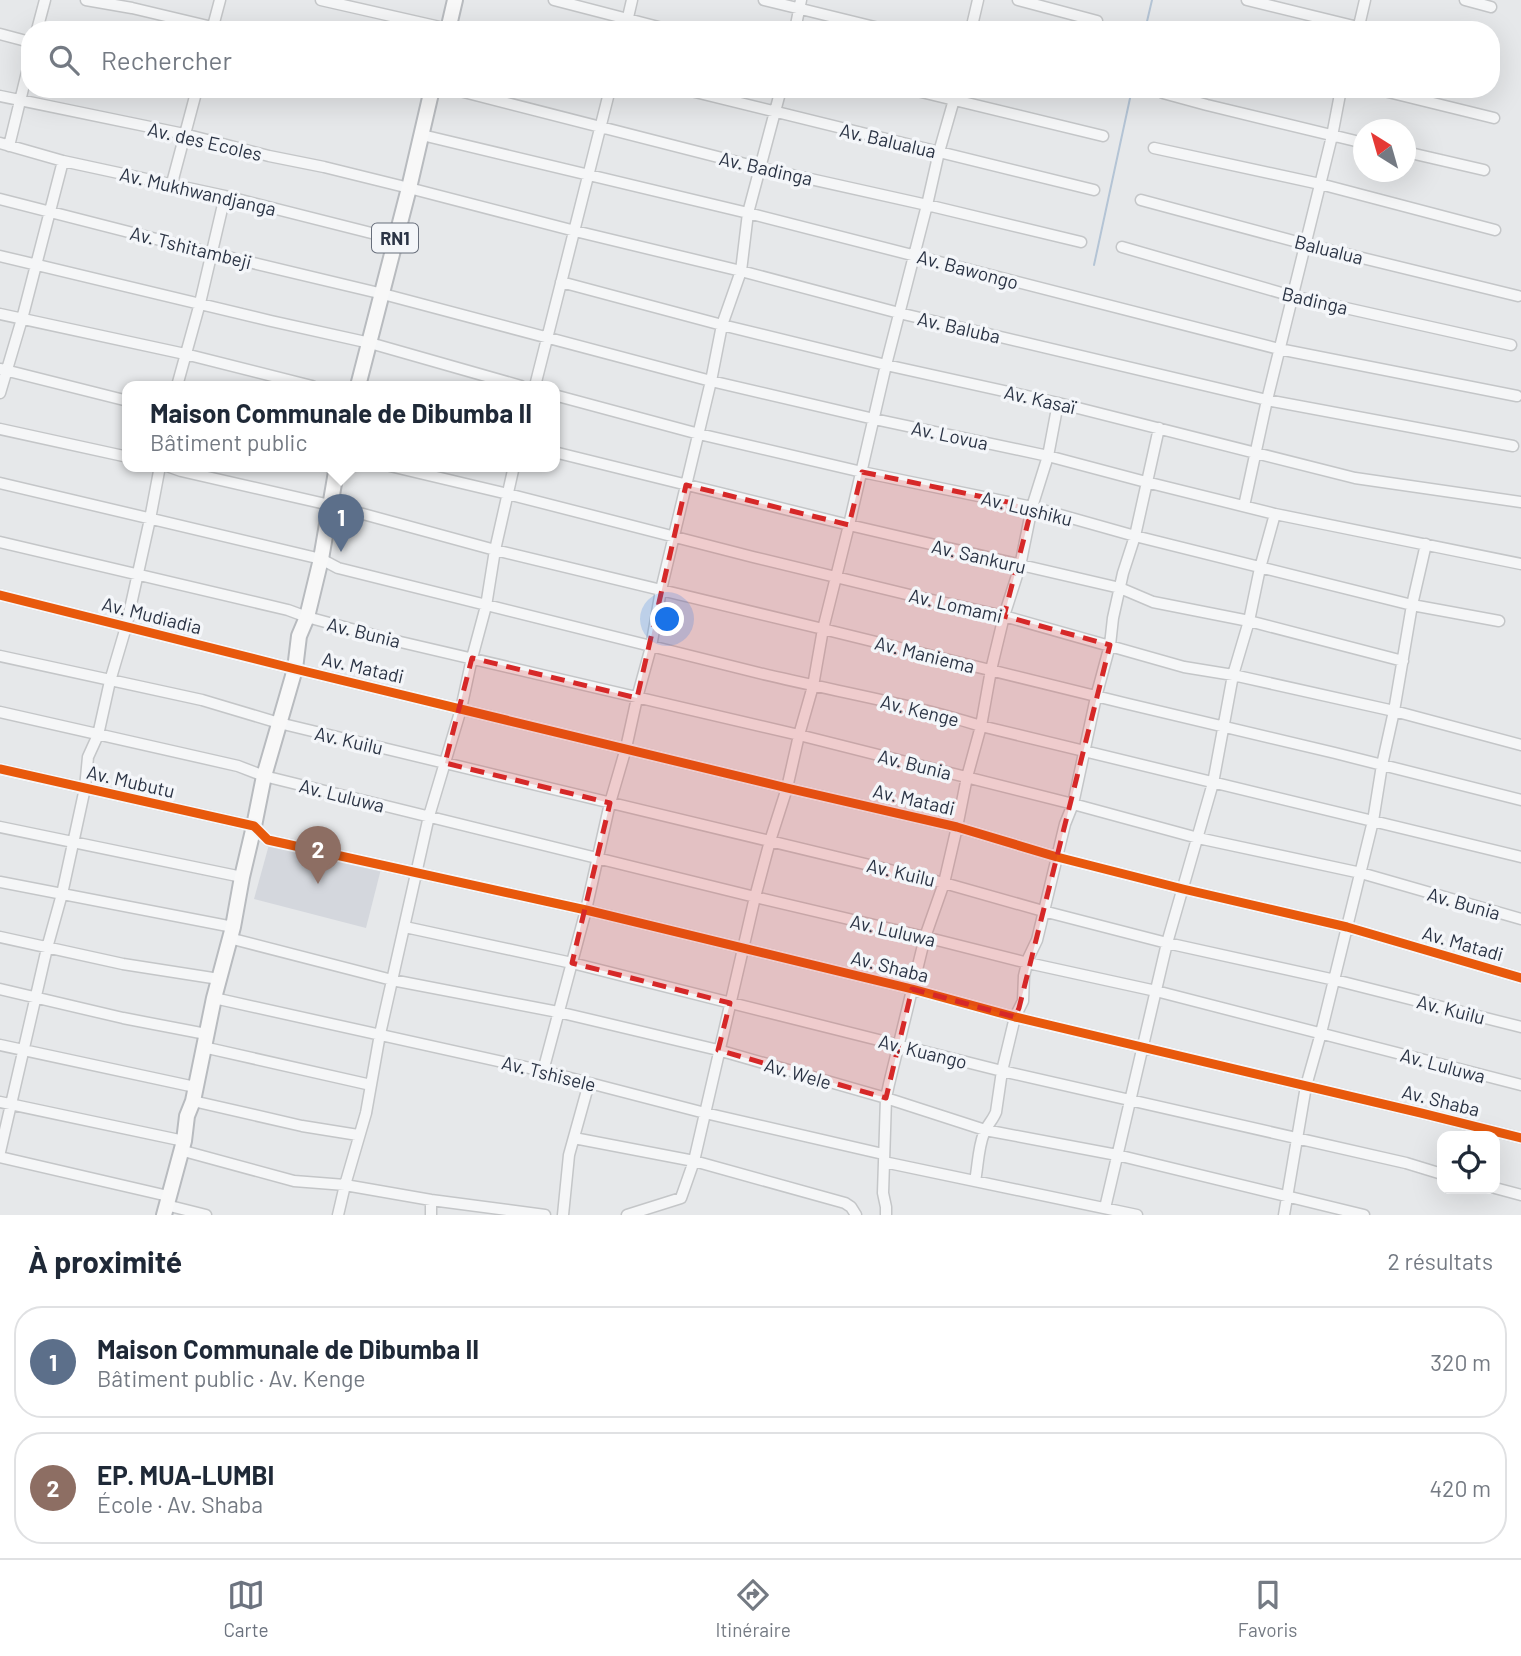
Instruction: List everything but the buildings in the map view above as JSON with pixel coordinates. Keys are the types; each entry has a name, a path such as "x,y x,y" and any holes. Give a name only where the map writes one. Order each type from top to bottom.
{"highway":[{"path":"451,21 455,0"},
{"name":"RN1","path":"359,381 430,98"},
{"path":"166,1205 231,933 264,776 295,669 299,636 307,617 321,559 336,472"}],"street":[{"path":"39,21 44,0"},
{"path":"86,0 184,21"},
{"path":"214,21 220,0"},
{"path":"321,0 414,21"},
{"path":"554,0 635,21"},
{"path":"627,19 632,0"},
{"path":"764,0 800,5 856,21"},
{"path":"973,21 978,0"},
{"path":"1018,0 1097,21"},
{"path":"1247,0 1330,21"},
{"path":"1360,21 1365,0"},
{"path":"1465,0 1491,6"},
{"path":"0,34 21,40"},
{"name":"Av. des Ecoles","path":"0,96 184,134 409,188"},
{"path":"4,145 21,97"},
{"path":"172,183 194,98"},
{"name":"Av. Badinga","path":"487,98 761,168 1081,242"},
{"path":"536,381 608,98"},
{"name":"Av. Balualua","path":"718,98 1094,190"},
{"path":"543,1071 651,647 661,590 722,325 740,271 748,213 779,98"},
{"path":"946,98 1103,136"},
{"path":"1183,98 1353,141"},
{"path":"1244,506 1339,98"},
{"path":"1413,98 1494,118"},
{"path":"627,1215 681,1198 694,1161 755,897 813,686 823,629 886,365 954,100"},
{"name":"Av. Bawongo","path":"422,135 748,213 1279,349 1517,396"},
{"name":"Av. Mukhwandjanga","path":"4,145 63,161 172,183 395,239"},
{"path":"1154,148 1320,184 1495,230"},
{"path":"1416,155 1484,170"},
{"path":"0,393 3,369 22,319 63,161"},
{"name":"Av. Baluba","path":"409,188 899,313 1267,400 1513,446"},
{"path":"178,381 225,196"},
{"name":"Av. Tshitambeji","path":"0,199 211,253 383,293"},
{"name":"Balualua","path":"1141,200 1518,296"},
{"name":"Badinga","path":"1122,247 1292,296 1511,345"},
{"path":"0,256 370,343 503,381"},
{"name":"Av. Kasaï","path":"562,282 722,325 1058,403 1355,478 1521,502"},
{"name":"Av. Lovua","path":"383,293 711,381 1048,456 1275,514 1521,564"},
{"path":"0,314 186,354 292,381"},
{"path":"3,369 122,399"},
{"name":"Av. Lushiku","path":"560,396 699,434 862,472 1032,507 1135,537 1412,606 1499,621"},
{"path":"886,1215 883,1193 886,1098 925,937 944,883 981,726 991,670 1020,566 1032,507 1048,456 1058,403"},
{"path":"975,1181 985,1130 996,1112 1002,1071 1015,1017 1023,1001 1024,976 1037,940 1065,824 1073,804 1110,645 1123,573 1135,537 1159,428"},
{"path":"0,429 122,456"},
{"name":"Av. Sankuru","path":"560,453 849,525 1120,588 1153,602 1249,621 1403,661"},
{"path":"0,1152 62,894 85,788 88,757 98,735 126,627 159,472"},
{"name":"Av. Maniema","path":"186,472 330,505 495,550 1521,800"},
{"name":"Av. Lomami","path":"415,472 1004,616 1184,667 1233,675 1394,711 1521,745"},
{"path":"338,1215 366,1113 380,1034 429,816 461,709 486,606 495,550 513,472"},
{"name":"Av. Kenge","path":"0,483 321,559 338,568 651,647 813,686 898,703 981,726 1521,858"},
{"path":"1105,1208 1167,943 1213,783 1233,675 1275,514"},
{"name":"Av. Bunia","path":"0,542 288,610 392,640 799,735 1198,838 1361,873 1521,919"},
{"path":"1284,1215 1306,1086 1335,980 1373,821 1426,544"},
{"name":"Av. Mudiadia","path":"0,595 295,669"},
{"name":"Av. Kuilu","path":"0,656 202,700 279,723 944,883 1167,943 1335,980 1521,1027"},
{"name":"Av. Matadi","path":"295,669 957,827 1057,858 1347,927 1521,978"},
{"name":"Av. Luluwa","path":"0,712 238,766 264,776 597,859 1028,963 1156,991 1521,1085"},
{"name":"Av. Mubutu","path":"0,769 254,826"},
{"name":"Av. Shaba","path":"254,826 268,840 586,910 912,989 1015,1017 1521,1138"},
{"path":"0,827 242,877"},
{"name":"Av. Wele","path":"0,882 231,933 392,980 558,1012 718,1050 886,1098 985,1130 1117,1155 1364,1215"},
{"name":"Av. Kuango","path":"405,927 572,963 1002,1071 1406,1163 1437,1172"},
{"path":"0,937 122,964 219,979"},
{"path":"0,989 123,1018 371,1085"},
{"name":"Av. Tshisele","path":"214,998 543,1071 975,1181 1138,1215"},
{"path":"0,1045 194,1094 302,1126 358,1135"},
{"path":"560,1214 569,1156 589,1083"},
{"path":"0,1102 182,1145 294,1181 345,1185 545,1215"},
{"path":"574,1138 694,1161 845,1203 856,1215"},
{"path":"0,1157 206,1215"},
{"path":"1500,1189 1521,1195"},
{"path":"431,1200 431,1215"},
{"path":"670,1203 670,1215"}],"highlighted area":[{"path":"862,472 1032,507 1004,616 1110,645 1015,1017 912,989 886,1098 718,1050 730,1003 572,963 610,803 445,763 472,658 637,698 686,485 849,525"}],"shaded area":[{"path":"270,841 381,869 366,928 254,899"}],"waterway":[{"path":"1147,21 1152,0"},
{"path":"1094,265 1130,98"}],"cycle path":[{"path":"0,595 295,669 957,827 1057,857 1347,927 1521,978"},
{"path":"0,769 254,826 268,840 586,910 912,989 1015,1017 1521,1138"}],"place":[{"name":"Maison Communale de Dibumba II","path":"341,552"},
{"name":"EP. MUA-LUMBI","path":"318,884"}]}
